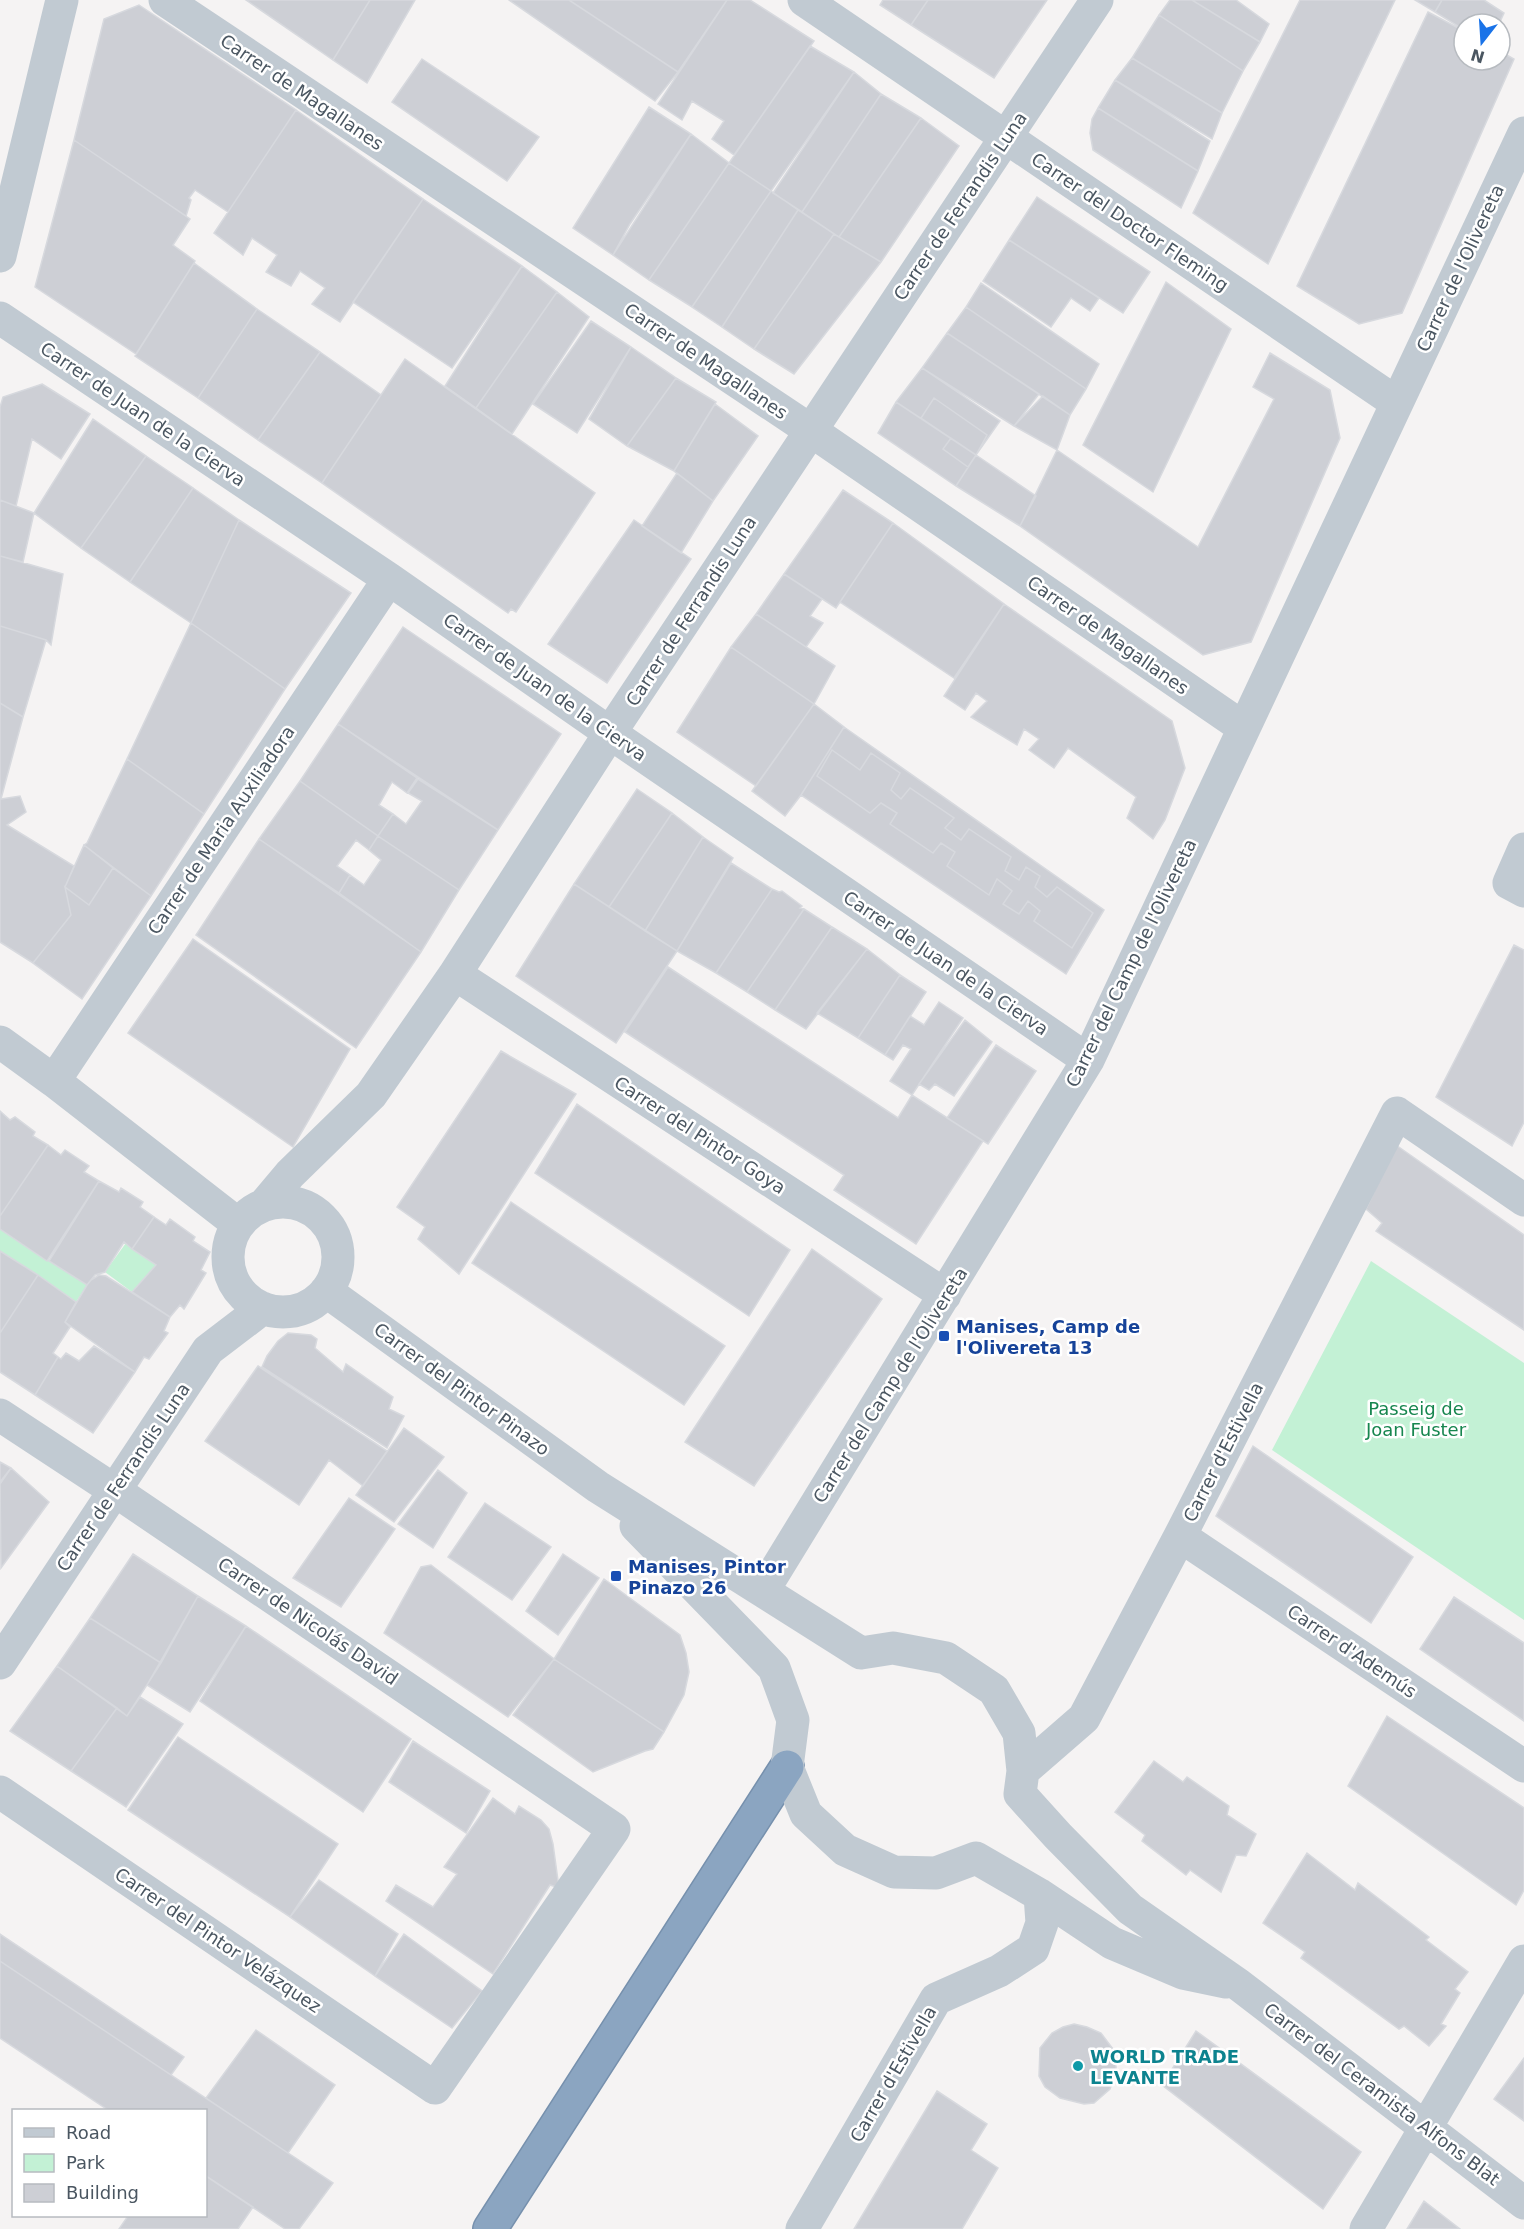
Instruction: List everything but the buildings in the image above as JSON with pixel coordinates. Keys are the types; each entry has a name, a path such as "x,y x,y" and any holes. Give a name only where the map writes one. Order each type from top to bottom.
{"highway":[{"path":"490,2229 787,1767"}],"street":[{"path":"0,256 62,0"},
{"name":"Carrer de Magallanes","path":"165,0 810,430 1244,728"},
{"name":"Carrer del Doctor Fleming","path":"804,0 1397,403"},
{"name":"Carrer de Ferrandis Luna","path":"264,1205 290,1174 371,1095 454,974 810,430 1097,0"},
{"name":"Carrer de l'Olivereta","path":"1397,403 1524,132"},
{"name":"Carrer de Juan de la Cierva","path":"0,318 389,579 1088,1060"},
{"name":"Carrer del Camp de l'Olivereta","path":"763,1591 1088,1060 1397,403"},
{"name":"Carrer de Maria Auxiliadora","path":"54,1081 389,579"},
{"path":"1516,887 1524,849"},
{"name":"Carrer del Pintor Goya","path":"454,974 945,1295"},
{"path":"0,1042 54,1081 238,1224"},
{"name":"Carrer d'Estivella","path":"1021,1782 1083,1718 1180,1536 1397,1113 1524,1200"},
{"path":"281,1202 297,1203 316,1212 331,1229 338,1260 332,1282 312,1304 292,1311 272,1311 263,1308 239,1290 230,1272 228,1262 230,1242 238,1224 264,1205 281,1202"},
{"name":"Carrer del Pintor Pinazo","path":"326,1291 598,1487 861,1653 893,1648 946,1658 994,1690 1019,1734 1021,1782"},
{"name":"Carrer de Ferrandis Luna","path":"0,1663 208,1350 263,1308"},
{"name":"Carrer de Nicolás David","path":"0,1415 614,1829 435,2088"},
{"name":"Carrer del Pintor Pinazo","path":"598,1487 774,1668 793,1720 787,1767"},
{"name":"Carrer d'Ademús","path":"1180,1536 1524,1766"},
{"name":"Carrer del Ceramista Alfons Blat","path":"787,1767 806,1814 845,1850 894,1872 936,1874 976,1858 1040,1895 1112,1943 1183,1973 1239,1985"},
{"name":"Carrer del Ceramista Alfons Blat","path":"1021,1782 1058,1836 1130,1909 1239,1985 1524,2203"},
{"name":"Carrer del Pintor Velázquez","path":"0,1792 435,2088"},
{"name":"Carrer d'Estivella","path":"802,2229 936,1999 999,1971 1033,1950 1042,1923 1040,1895"},
{"path":"1366,2229 1524,1961"}],"green space":[{"path":"0,1228 87,1285 76,1302 0,1251"},
{"path":"126,1243 156,1265 132,1292 105,1272"},
{"name":"Passeig de Joan Fuster","path":"1371,1261 1524,1363 1524,1620 1272,1450"}],"place":[{"name":"Manises, Camp de l'Olivereta 13","path":"944,1336"},
{"name":"Manises, Pintor Pinazo 26","path":"616,1576"},
{"name":"WORLD TRADE LEVANTE","path":"1078,2066"}]}
